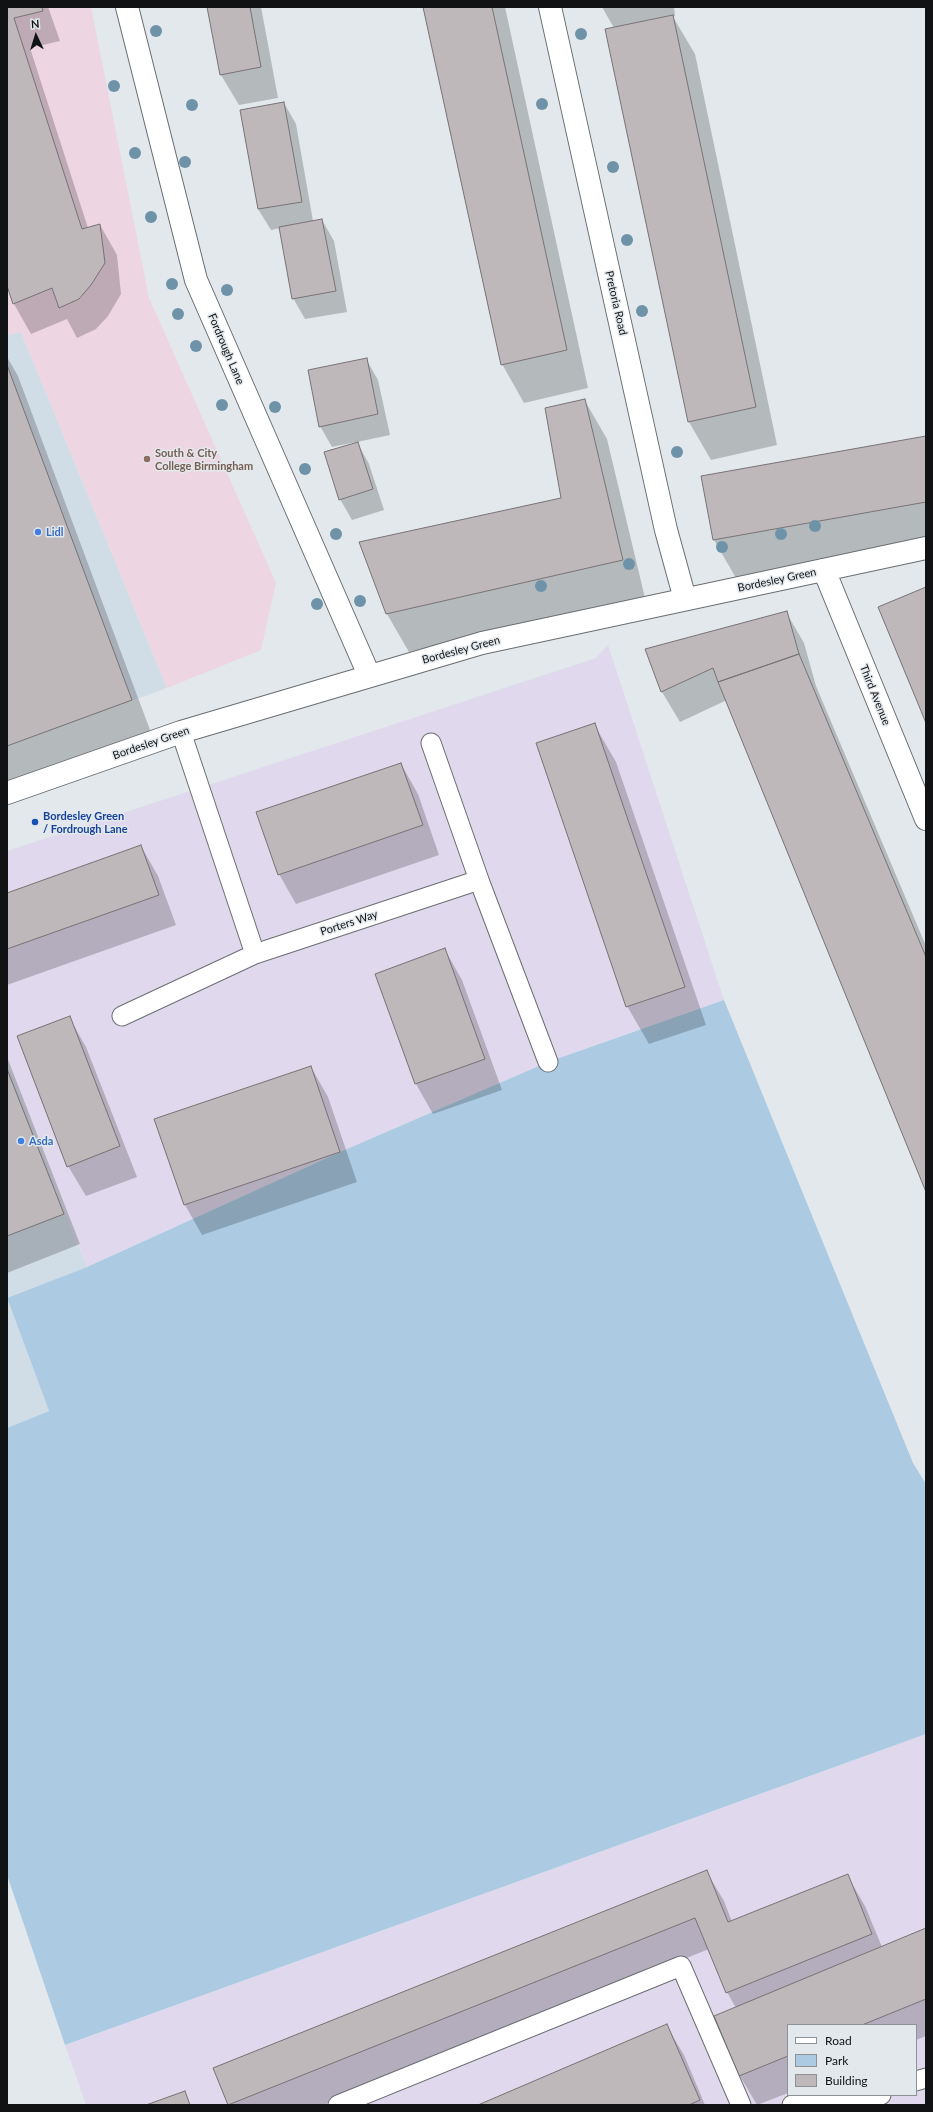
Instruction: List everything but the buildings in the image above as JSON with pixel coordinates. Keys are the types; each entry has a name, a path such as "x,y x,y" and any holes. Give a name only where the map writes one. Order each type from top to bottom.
{"street":[{"name":"Fordrough Lane","path":"127,7 196,280 369,675"},
{"name":"Pretoria Road","path":"550,7 666,530 685,598"},
{"name":"Bordesley Green","path":"7,793 181,732 369,675 482,643 685,598 926,548"},
{"name":"Third Avenue","path":"824,570 926,819"}],"lane":[{"path":"181,732 255,954"},
{"path":"432,743 479,880 548,1062"},
{"name":"Porters Way","path":"122,1016 255,954 479,880"},
{"path":"338,2105 681,1966 742,2105"},
{"path":"792,2105 826,2097 855,2099 874,2096"}],"shaded area":[{"name":"South & City College Birmingham","path":"7,7 91,7 149,298 276,583 261,650 167,688 21,332 7,335"},
{"name":"Lidl","path":"21,332 167,688 7,746 7,335"},
{"path":"608,645 724,1000 548,1062 340,1152 87,1267 7,1062 7,851 596,658"},
{"path":"7,1062 87,1267 7,1298"},
{"path":"7,1299 49,1411 7,1428"},
{"path":"926,1734 926,2105 86,2105 65,2045"}],"green space":[{"path":"724,1000 913,1463 926,1484 926,1734 65,2045 7,1875 7,1428 49,1411 7,1298 87,1267 340,1152 548,1062"}],"place":[{"name":"South & City College Birmingham","path":"147,459"},
{"name":"Lidl","path":"38,532"},
{"name":"Bordesley Green / Fordrough Lane","path":"35,822"},
{"name":"Asda","path":"21,1141"}]}
